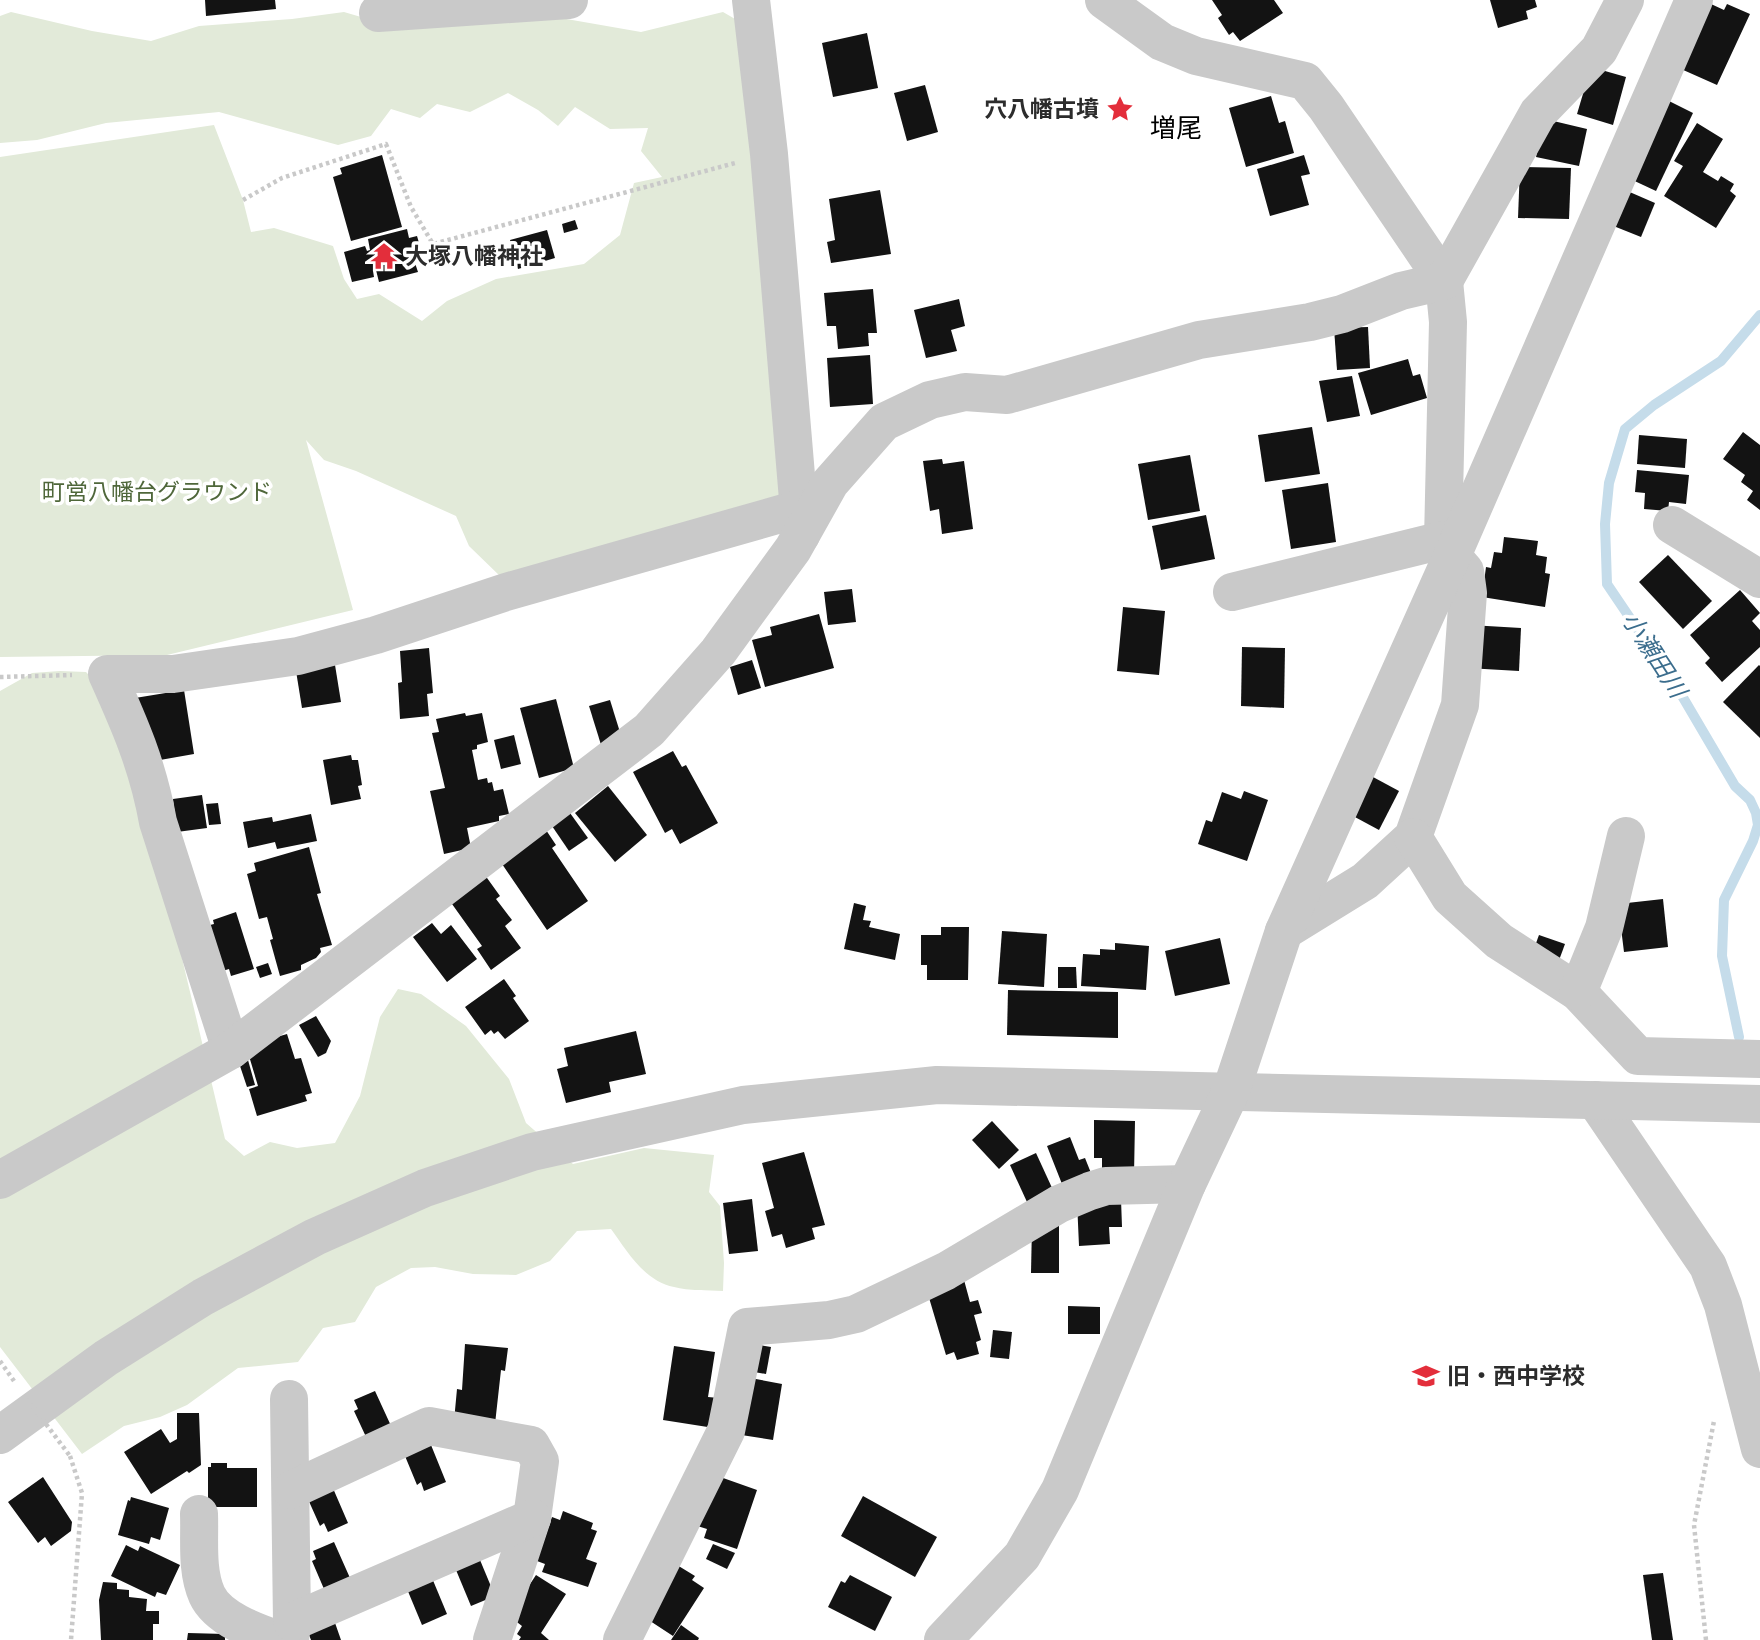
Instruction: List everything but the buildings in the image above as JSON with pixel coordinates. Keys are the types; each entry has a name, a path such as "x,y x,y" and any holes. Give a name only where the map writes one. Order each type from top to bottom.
{"street":[{"path":"378,13 569,0"},
{"path":"751,0 769,154 799,523"},
{"path":"1104,0 1162,42 1196,56 1305,81 1326,107 1444,281 1448,322 1448,548 1465,571 1468,593 1460,705 1413,837 1365,881 1284,931"},
{"path":"0,1180 231,1051 649,730 718,652 799,523 884,422 930,400 965,392 1007,395 1199,340 1310,322 1342,314 1401,291 1444,281 1538,113 1599,50 1625,0"},
{"path":"952,1638 1022,1556 1060,1490 1187,1184 1231,1091 1284,931 1448,548 1693,0"},
{"path":"231,1051 158,822 151,784 137,741 107,674 173,674 298,656 376,635 506,592 799,523"},
{"path":"1672,525 1760,579"},
{"path":"1232,592 1448,548"},
{"path":"1578,992 1604,928 1626,836"},
{"path":"1413,837 1450,897 1499,941 1578,992 1638,1056 1760,1059"},
{"path":"0,1435 117,1351 204,1297 303,1243 425,1188 532,1152 743,1105 937,1085 1760,1104"},
{"path":"1595,1100 1708,1266 1723,1305 1760,1449"},
{"path":"622,1640 726,1431 747,1327 829,1320 856,1314 946,1271 1059,1204 1090,1191 1106,1186 1187,1184"},
{"path":"287,1634 291,1490 289,1399"},
{"path":"291,1490 429,1426 531,1445 540,1461 532,1518 492,1640"},
{"path":"199,1514 200,1569 207,1597 243,1627 287,1634 532,1518"}],"path":[{"path":"243,200 282,178 386,144 411,207 433,244 769,154"},
{"path":"0,677 107,674"},
{"path":"25,1396 70,1456 82,1493 71,1640"},
{"path":"1706,1640 1694,1525 1716,1412"}],"green space":[{"name":"町営八幡台グラウンド","path":"11,12 92,31 151,41 199,26 344,12 395,27 555,17 641,32 723,12 742,23 780,482 780,523 503,579 469,546 456,516 356,471 324,460 306,440 353,610 167,655 0,657 0,157 214,125 243,200 251,232 274,228 333,246 344,279 357,299 379,294 422,321 447,301 496,279 584,264 620,235 634,183 662,177 641,151 648,128 610,129 575,107 558,126 538,110 508,93 470,112 437,104 420,118 391,109 371,136 338,145 219,112 106,123 37,140 0,143 0,16"},
{"path":"86,672 104,691 171,912 225,1139 244,1156 270,1142 297,1148 335,1143 360,1096 380,1017 398,989 421,994 466,1026 509,1079 526,1123 573,1164 644,1148 714,1155 709,1192 720,1206 723,1291 692,1290 663,1284 637,1264 611,1229 577,1231 550,1261 516,1275 473,1274 435,1267 411,1268 376,1287 355,1322 323,1328 298,1362 238,1368 187,1405 160,1417 124,1426 82,1454 0,1347 0,691 32,673"}],"waterway":[{"name":"小瀬田川","path":"1739,1037 1722,956 1724,900 1753,841 1758,825 1756,813 1750,800 1735,786 1678,689 1607,584 1605,524 1609,483 1625,429 1654,405 1721,361 1760,315"}],"place":[{"name":"穴八幡古墳","path":"1120,109"},
{"name":"大塚八幡神社","path":"384,256"},
{"name":"旧・西中学校","path":"1426,1376"}],"district":[{"name":"増尾","path":"1176,128"}]}
